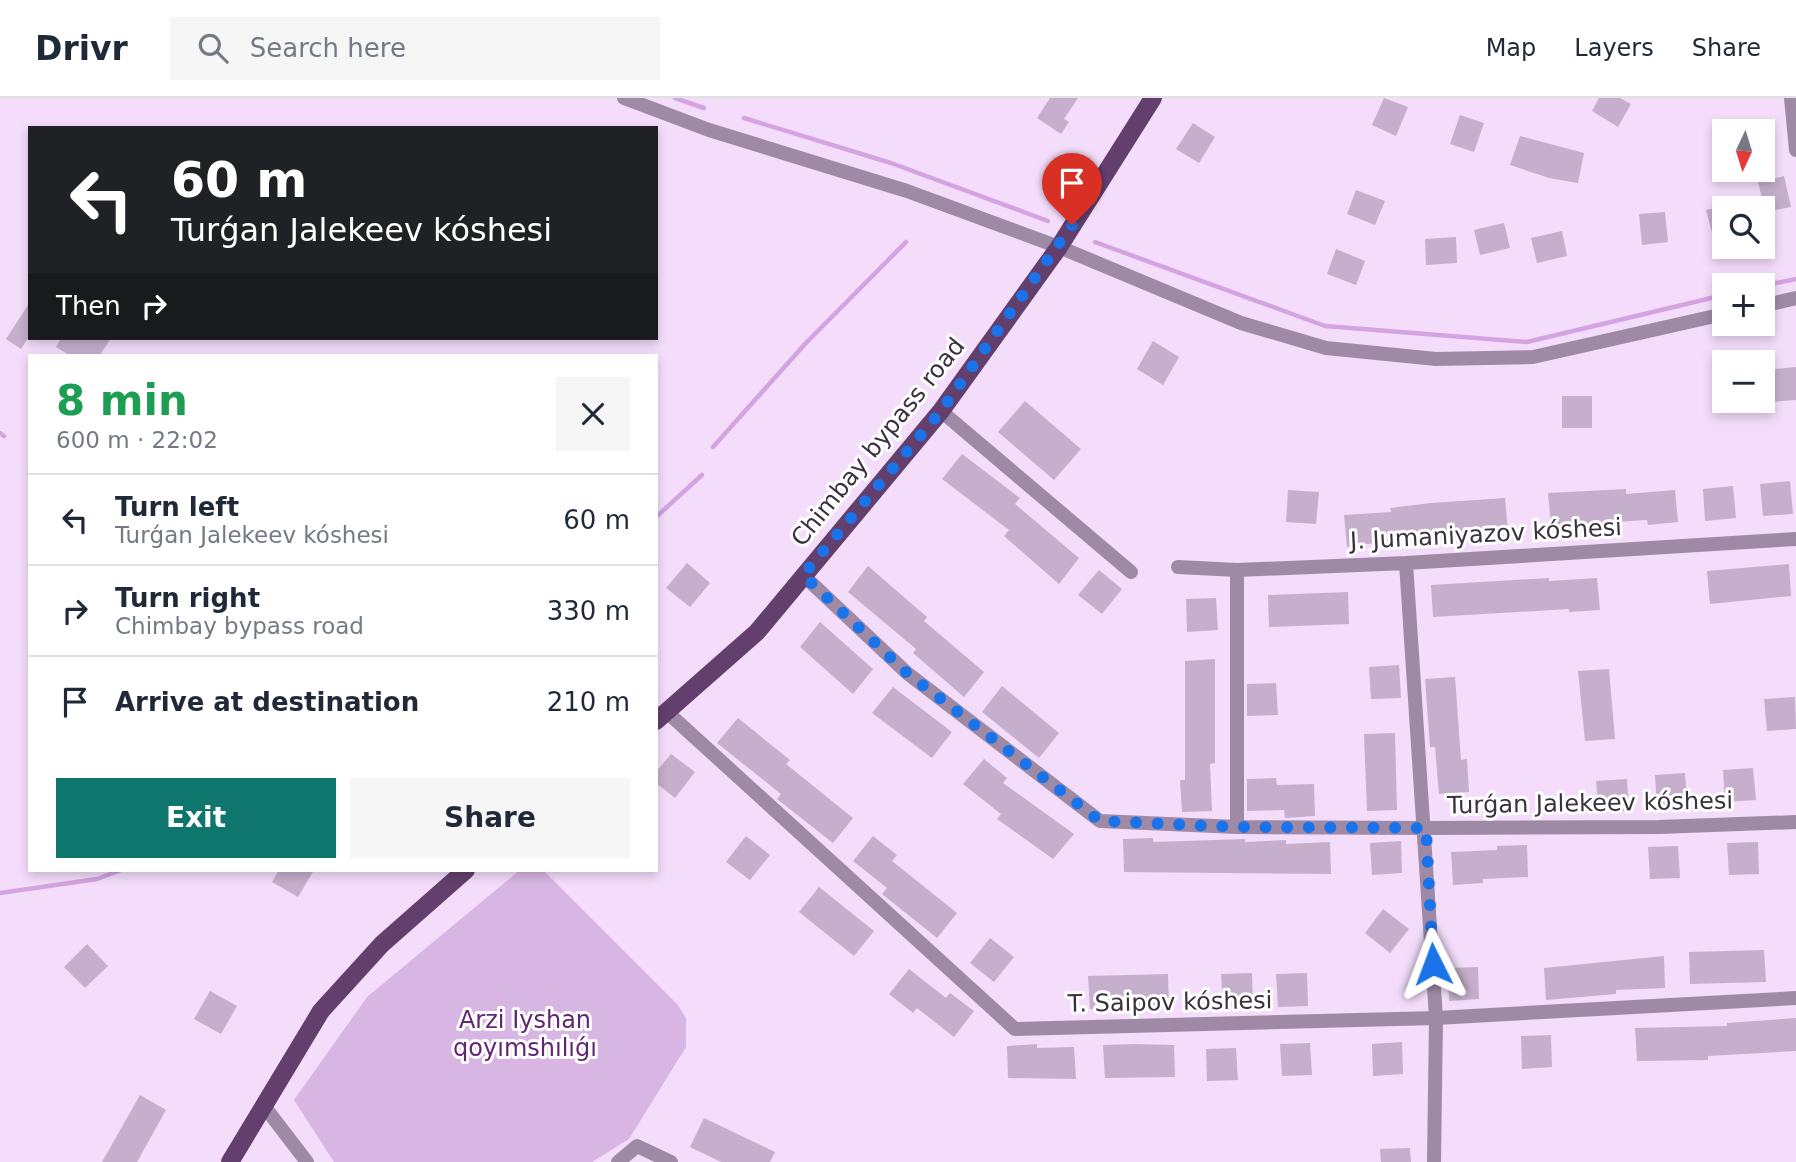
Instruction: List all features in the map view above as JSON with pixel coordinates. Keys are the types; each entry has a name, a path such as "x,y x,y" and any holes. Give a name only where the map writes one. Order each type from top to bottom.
{"main road":[{"name":"Chimbay bypass road","path":"662,716 757,632 941,411 1059,247 1153,98"},
{"path":"230,1162 321,1011 382,944 464,872"}],"street":[{"path":"624,98 709,130 907,191 1059,247 1241,323 1326,348 1422,358 1533,357 1712,317"},
{"path":"1791,98 1796,150"},
{"path":"1775,303 1796,298"},
{"path":"941,411 1131,572"},
{"name":"J. Jumaniyazov kóshesi","path":"1178,567 1237,570 1406,563 1796,539"},
{"path":"1406,563 1426,828 1436,1018 1434,1162"},
{"path":"1237,570 1237,827"},
{"name":"Turǵan Jalekeev kóshesi","path":"803,575 907,673 1100,821 1237,827 1426,828 1659,827 1796,822"},
{"name":"T. Saipov kóshesi","path":"662,716 1015,1028 1436,1018 1796,998"},
{"path":"264,1106 307,1162"},
{"path":"618,1162 637,1146 671,1162"}],"green space":[{"name":"Arzi Iyshan qoyımshılıǵı","path":"518,872 545,872 677,1004 686,1018 686,1047 629,1139 592,1162 334,1162 294,1100 367,997"}],"building":[{"path":"1050,98 1078,98 1064,119 1069,122 1061,134 1037,118"},
{"path":"1384,98 1408,107 1396,136 1372,125"},
{"path":"1599,98 1620,98 1631,104 1618,127 1592,111"},
{"path":"1460,115 1484,123 1474,152 1450,144"},
{"path":"1193,123 1215,137 1199,163 1176,149"},
{"path":"1520,136 1584,153 1578,183 1549,178 1510,165"},
{"path":"1784,176 1791,207 1775,210 1775,196 1761,196 1758,182 1775,182 1775,178"},
{"path":"1356,190 1385,201 1375,225 1347,214"},
{"path":"1712,209 1712,232 1706,210"},
{"path":"1665,212 1668,242 1642,245 1639,214"},
{"path":"1504,223 1510,248 1480,255 1474,230"},
{"path":"1562,231 1567,256 1537,263 1531,238"},
{"path":"1456,237 1457,263 1426,265 1425,239"},
{"path":"1336,249 1365,261 1356,285 1327,274"},
{"path":"28,305 28,338 21,349 6,339"},
{"path":"60,340 110,340 101,354 67,354 56,347"},
{"path":"1153,341 1179,357 1163,385 1137,369"},
{"path":"1796,367 1796,400 1775,402 1775,369"},
{"path":"1562,396 1592,396 1592,428 1562,428"},
{"path":"1025,401 1081,449 1054,480 998,432"},
{"path":"962,454 1020,498 1015,504 1079,558 1059,584 1004,536 1009,530 942,479"},
{"path":"1790,481 1793,514 1763,516 1760,484"},
{"path":"1733,486 1736,518 1705,521 1703,489"},
{"path":"1626,489 1626,494 1675,490 1678,522 1648,525 1647,520 1551,526 1548,493"},
{"path":"1288,490 1319,492 1316,524 1286,522"},
{"path":"1505,498 1508,531 1423,536 1347,547 1344,515 1391,512 1390,508 1431,503"},
{"path":"687,563 710,583 690,607 666,588"},
{"path":"1789,564 1791,596 1710,604 1707,571"},
{"path":"868,566 927,617 924,621 984,672 964,697 913,653 916,649 848,592"},
{"path":"1099,570 1122,589 1102,614 1078,595"},
{"path":"1549,578 1549,581 1597,578 1600,610 1569,612 1569,609 1433,617 1431,585"},
{"path":"1348,592 1349,624 1269,627 1268,595"},
{"path":"1216,598 1218,630 1187,632 1186,599"},
{"path":"820,622 873,669 853,694 800,647"},
{"path":"1215,659 1215,763 1210,764 1212,811 1182,812 1180,780 1185,780 1185,661"},
{"path":"1399,665 1401,698 1371,699 1369,667"},
{"path":"1609,669 1615,739 1585,741 1578,671"},
{"path":"1455,677 1461,760 1467,759 1469,792 1439,794 1435,747 1430,747 1425,679"},
{"path":"1276,683 1278,715 1247,716 1247,684"},
{"path":"1002,686 1059,733 1039,758 982,712"},
{"path":"893,687 952,732 932,758 872,713"},
{"path":"1795,697 1796,729 1767,731 1764,699"},
{"path":"738,718 790,760 786,764 853,818 833,843 777,799 781,794 717,743"},
{"path":"1395,733 1397,810 1367,811 1364,734"},
{"path":"671,754 695,772 675,798 658,785 658,770"},
{"path":"984,759 1007,778 1003,783 1074,834 1053,859 997,819 1001,814 963,784"},
{"path":"1753,768 1756,800 1725,802 1723,770"},
{"path":"1685,773 1687,805 1657,808 1655,775"},
{"path":"1276,778 1277,785 1314,784 1315,816 1285,818 1284,810 1247,811 1247,779"},
{"path":"1627,779 1629,811 1599,813 1596,781"},
{"path":"746,836 770,855 750,880 726,862"},
{"path":"873,836 897,855 892,861 957,913 937,938 882,894 887,888 853,861"},
{"path":"1153,838 1153,842 1245,839 1245,842 1286,840 1286,844 1330,842 1331,874 1124,872 1123,839"},
{"path":"1401,841 1402,873 1372,875 1370,843"},
{"path":"1758,842 1759,874 1729,875 1727,843"},
{"path":"1527,845 1528,877 1483,879 1483,883 1453,885 1451,852 1497,850 1497,846"},
{"path":"1678,846 1680,878 1650,879 1648,847"},
{"path":"278,872 313,872 298,897 272,882"},
{"path":"819,887 874,931 854,956 799,912"},
{"path":"1383,909 1409,929 1390,953 1365,933"},
{"path":"990,938 1014,957 994,982 970,963"},
{"path":"87,944 108,966 85,988 64,967"},
{"path":"1764,950 1766,982 1690,984 1689,952"},
{"path":"1664,956 1665,988 1616,990 1616,994 1546,1000 1544,968"},
{"path":"1478,967 1479,999 1449,1001 1448,968"},
{"path":"909,969 946,998 950,993 974,1011 954,1037 917,1008 913,1013 889,994"},
{"path":"1252,973 1253,1005 1223,1007 1221,974"},
{"path":"1307,973 1308,1006 1278,1007 1276,974"},
{"path":"1168,974 1169,1007 1090,1009 1088,976"},
{"path":"210,991 237,1006 221,1034 194,1019"},
{"path":"1796,1018 1796,1051 1708,1056 1708,1060 1637,1061 1635,1028 1727,1026 1727,1023"},
{"path":"1551,1035 1552,1067 1522,1069 1521,1036"},
{"path":"1402,1042 1403,1074 1373,1076 1372,1044"},
{"path":"1310,1043 1312,1075 1282,1076 1280,1044"},
{"path":"1037,1044 1037,1048 1074,1047 1076,1079 1008,1078 1007,1046"},
{"path":"1103,1045 1174,1045 1175,1077 1105,1078"},
{"path":"1236,1048 1238,1080 1207,1081 1206,1049"},
{"path":"140,1095 166,1110 137,1162 102,1162"},
{"path":"704,1118 775,1152 770,1162 721,1162 690,1147"},
{"path":"1410,1148 1411,1162 1381,1162 1380,1149"}],"waterway":[{"path":"675,98 704,108"},
{"path":"744,118 891,163 1048,221"},
{"path":"713,447 805,344 906,242"},
{"path":"1095,242 1325,326 1527,342 1712,298"},
{"path":"1775,283 1796,279"},
{"path":"0,433 4,436"},
{"path":"658,515 702,475"},
{"path":"0,893 97,879 116,872"}],"route":[{"path":"1072,225 941,411 803,575 907,673 1100,821 1237,827 1426,828 1433,964"}]}
